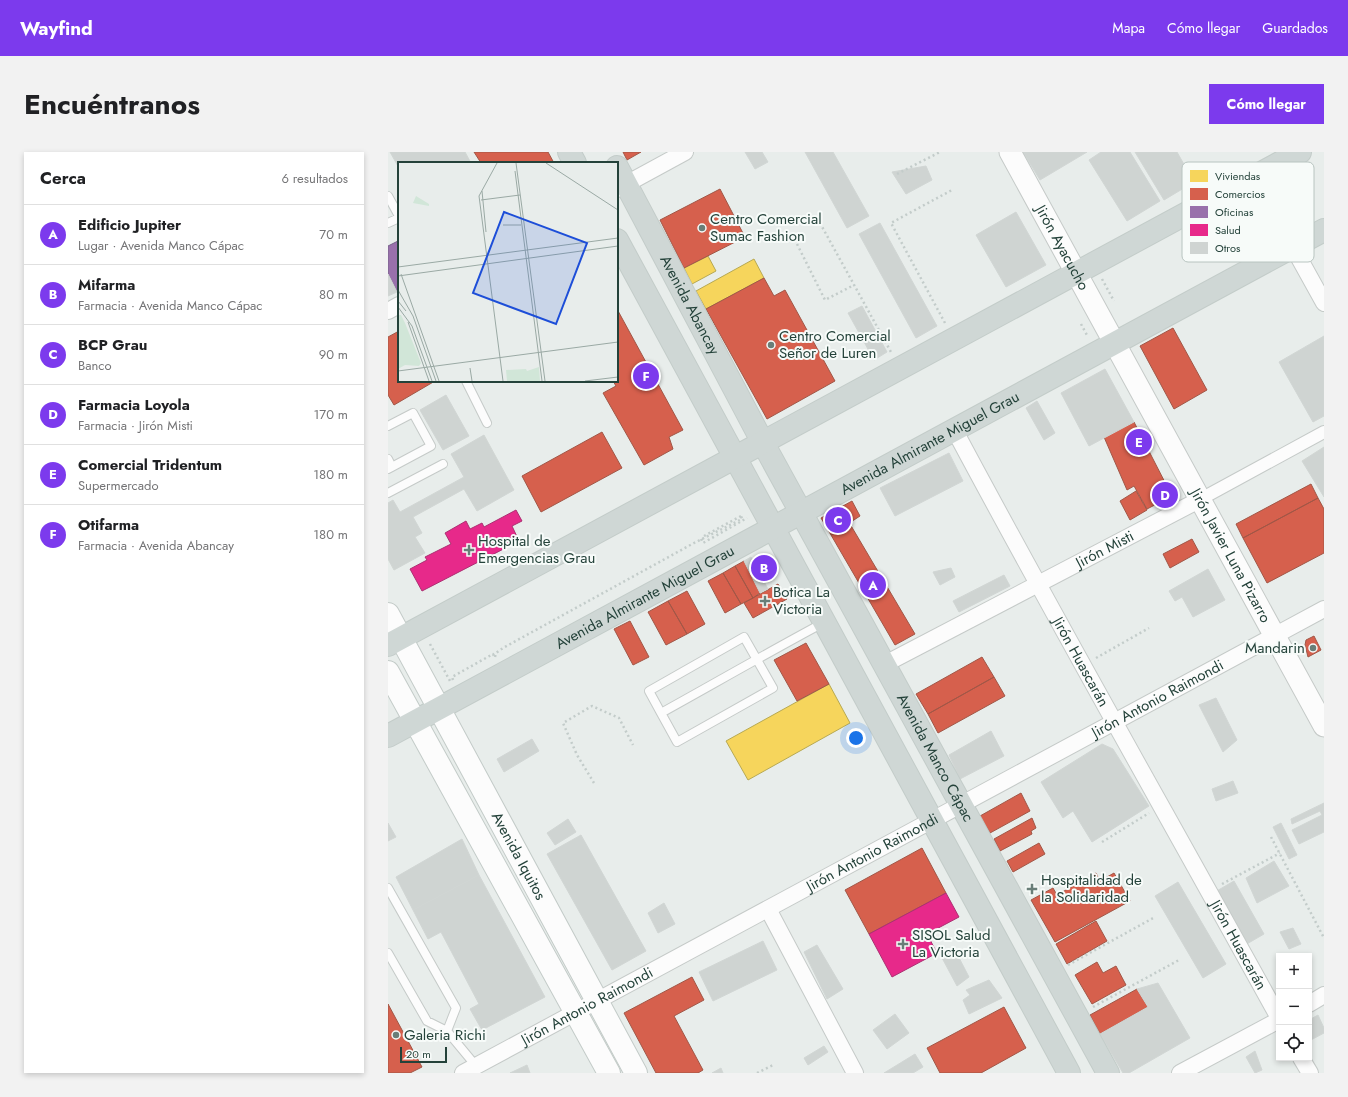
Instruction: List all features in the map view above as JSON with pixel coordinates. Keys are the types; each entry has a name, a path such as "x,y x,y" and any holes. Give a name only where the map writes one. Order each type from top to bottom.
{"main road":[{"path":"569,152 574,162"},
{"path":"609,152 614,162"},
{"path":"1282,162 1300,152"},
{"name":"Avenida Abancay","path":"620,180 765,446"},
{"path":"398,643 765,446 953,339 1078,276 1182,218"},
{"name":"Avenida Almirante Miguel Grau","path":"1314,235 1324,230"},
{"path":"618,242 1069,1073"},
{"name":"Avenida Almirante Miguel Grau","path":"388,736 412,716 797,505 955,431 1111,337 1263,262"},
{"name":"Avenida Manco Cápac","path":"765,446 1108,1073"},
{"name":"Avenida Iquitos","path":"388,614 398,643 435,704 636,1073"},
{"name":"Avenida Iquitos","path":"388,672 609,1073"}],"street":[{"path":"620,180 685,152"},
{"name":"Jirón Ayacucho","path":"1010,152 1111,337"},
{"path":"1301,262 1324,303"},
{"path":"388,311 398,306"},
{"name":"Jirón Javier Luna Pizarro","path":"1111,337 1324,726"},
{"name":"Jirón Huascarán","path":"955,431 1037,584 1116,721 1276,1014"},
{"name":"Jirón Misti","path":"885,664 1199,500 1324,432"},
{"name":"Jirón Antonio Raimondi","path":"470,1070 1324,609"},
{"path":"768,909 855,1073"},
{"path":"1312,1002 1324,995"},
{"path":"1180,1073 1200,1068 1276,1021"},
{"path":"1303,1061 1310,1073"}],"lane":[{"path":"388,196 398,215"},
{"path":"388,223 398,218"},
{"path":"466,382 487,423"},
{"path":"388,426 413,413 431,446 389,465"},
{"path":"388,493 443,464"},
{"path":"661,713 825,622"},
{"path":"744,637 757,659 773,688 677,742 649,691 744,637"},
{"path":"388,888 456,1008 447,1031"},
{"path":"388,953 427,1021 447,1031 470,1070"}],"path":[{"path":"897,174 940,152"},
{"path":"952,190 891,223 953,339"},
{"path":"820,223 900,369"},
{"path":"797,244 825,300 854,285"},
{"path":"1101,276 1115,302"},
{"path":"503,648 694,543 700,540 707,536 742,519 741,516 700,538 703,543 745,520"},
{"path":"1083,665 1149,628"},
{"path":"429,643 452,684"},
{"path":"594,783 577,755 563,723 592,706 619,718 633,745"},
{"path":"1102,842 1162,805"},
{"path":"1271,837 1324,938"},
{"path":"1209,891 1280,853"},
{"path":"1054,973 1155,917"},
{"path":"1077,1016 1179,960"},
{"path":"757,1073 773,1065"}],"building: Viviendas":[{"path":"708,256 716,271 692,284 684,268"},
{"path":"754,259 764,278 706,309 696,291"},
{"path":"829,684 850,723 748,780 726,741"}],"building: Comercios":[{"path":"474,152 548,152 553,162 480,162"},
{"path":"623,152 641,152 627,160"},
{"name":"Centro Comercial Sumac Fashion","path":"720,189 745,237 684,268 660,220"},
{"name":"Centro Comercial Señor de Luren","path":"764,278 774,296 785,290 835,381 767,419 706,309"},
{"path":"618,311 683,430 669,437 673,449 644,465 603,393 616,386 614,382 618,382"},
{"path":"1173,328 1207,390 1174,409 1140,346"},
{"path":"398,332 398,382 433,382 394,405 388,395 388,337"},
{"path":"1134,422 1172,496 1147,509 1134,486 1127,490 1104,437"},
{"path":"602,432 622,468 541,512 522,476"},
{"path":"1311,484 1318,498 1243,538 1236,524"},
{"path":"1136,491 1147,510 1130,520 1120,501"},
{"path":"1318,498 1324,509 1324,553 1267,583 1243,538"},
{"path":"852,501 860,516 831,535 821,518"},
{"path":"850,524 915,634 895,645 831,535"},
{"path":"1192,539 1199,552 1170,568 1163,554"},
{"path":"744,561 760,593 753,598 735,566"},
{"path":"735,566 753,598 741,604 723,573"},
{"path":"723,573 741,604 725,613 708,581"},
{"name":"Botica La Victoria","path":"778,584 787,599 753,618 744,603"},
{"path":"687,591 705,624 687,634 668,601"},
{"path":"668,601 687,634 666,645 648,612"},
{"path":"630,621 649,657 633,665 614,629"},
{"name":"Mandarin","path":"1314,636 1321,650 1308,657 1305,645 1306,640"},
{"path":"806,643 829,684 797,701 774,660"},
{"path":"982,657 994,677 928,714 916,694"},
{"path":"994,677 1005,696 938,733 928,714"},
{"path":"1021,793 1030,811 990,833 980,816"},
{"path":"1032,818 1036,828 1031,831 1032,834 1000,851 994,839"},
{"path":"1039,843 1045,854 1013,872 1007,861"},
{"path":"922,848 946,893 869,934 845,890"},
{"path":"1096,873 1100,881 1114,873 1130,901 1055,942 1031,900 1053,888 1057,895"},
{"path":"1096,921 1107,941 1067,964 1056,944"},
{"path":"1097,962 1103,973 1116,966 1126,985 1092,1004 1075,975"},
{"path":"692,977 704,1000 674,1016 703,1070 698,1073 656,1073 624,1013"},
{"path":"1137,989 1148,1007 1100,1034 1090,1015"},
{"name":"Galeria Richi","path":"388,1004 422,1067 410,1073 388,1073"},
{"path":"1004,1007 1026,1048 981,1073 940,1073 927,1048"}],"building: Oficinas":[{"path":"398,241 397,292 388,274 388,246"}],"building: Salud":[{"name":"Hospital de Emergencias Grau","path":"516,510 522,521 512,526 519,541 422,591 410,569 427,560 425,557 451,544 445,533 466,521 470,529 482,523 484,527"},
{"name":"SISOL Salud La Victoria","path":"946,893 959,917 927,934 937,953 892,977 869,934"}],"building: Otros":[{"path":"390,152 465,152 470,162 398,162 398,166"},
{"path":"745,152 762,152 768,162 755,169"},
{"path":"805,152 833,152 869,216 847,228"},
{"path":"1023,152 1087,152 1040,180"},
{"path":"1101,152 1130,152 1160,201 1127,221 1089,160"},
{"path":"1135,152 1177,152 1183,162 1182,189 1164,200"},
{"path":"926,166 932,180 906,194 892,172"},
{"path":"1016,212 1046,265 1006,287 976,235"},
{"path":"880,223 937,326 916,338 859,234"},
{"path":"388,274 397,292 388,296"},
{"path":"862,306 887,352 874,360 848,313"},
{"path":"1324,336 1324,416 1313,422 1279,362"},
{"path":"1105,369 1134,422 1089,446 1061,393"},
{"path":"446,395 469,436 443,450 420,410"},
{"path":"1037,401 1055,433 1044,440 1026,408"},
{"path":"484,435 514,490 477,511 464,489 413,517 422,533 415,537 425,553 394,570 388,559 388,503 393,500 400,512 464,477 451,454"},
{"path":"1324,447 1324,497 1302,461"},
{"path":"949,453 963,481 895,516 880,488"},
{"path":"751,557 768,589 760,593 744,561"},
{"path":"951,568 955,577 940,585 933,572"},
{"path":"1208,569 1225,600 1193,617 1182,597 1175,601 1169,591"},
{"path":"1004,575 1010,586 959,612 953,601"},
{"path":"1216,698 1237,740 1223,752 1199,705"},
{"path":"991,731 1004,756 960,779 949,755"},
{"path":"532,739 539,751 504,772 497,759"},
{"path":"1102,744 1113,749 1149,806 1092,842 1073,811 1063,818 1041,782"},
{"path":"1233,781 1238,793 1216,801 1212,789"},
{"path":"1324,803 1324,832 1299,844 1292,830 1322,815 1320,811 1292,824 1291,819"},
{"path":"568,819 576,832 555,845 547,833"},
{"path":"388,823 396,837 388,841"},
{"path":"1281,823 1297,855 1289,859 1273,827"},
{"path":"581,835 646,951 612,970 547,854"},
{"path":"462,839 479,875 413,910 396,877"},
{"path":"1274,861 1289,886 1257,903 1246,878"},
{"path":"479,875 545,997 482,1030 470,1009 479,1004 441,932 428,939 413,910"},
{"path":"1234,881 1264,934 1245,945 1215,892"},
{"path":"1178,882 1226,964 1203,978 1155,896"},
{"path":"664,903 675,924 658,933 648,913"},
{"path":"1293,928 1301,944 1289,949 1280,932"},
{"path":"763,941 777,970 713,1001 699,972"},
{"path":"817,945 843,989 827,999 804,952"},
{"path":"955,950 969,977 957,986 941,956"},
{"path":"989,980 1002,998 969,1014 963,1000 970,995 966,990"},
{"path":"1158,983 1190,1038 1129,1073 1123,1073 1100,1034 1148,1007 1137,989"},
{"path":"895,1014 909,1033 887,1049 873,1030"},
{"path":"1318,1015 1324,1028 1324,1033 1312,1039 1312,1025 1312,1018"},
{"path":"824,1046 828,1052 808,1065 804,1058"},
{"path":"1255,1051 1262,1070 1255,1073 1246,1057"},
{"path":"915,1054 923,1067 913,1073 884,1073"},
{"path":"527,1065 530,1073 510,1073"},
{"path":"721,1068 723,1073 712,1073"}],"place":[{"name":"Centro Comercial Sumac Fashion","path":"702,228"},
{"name":"Centro Comercial Señor de Luren","path":"771,345"},
{"name":"Otifarma","path":"646,376"},
{"name":"Comercial Tridentum","path":"1139,442"},
{"name":"Farmacia Loyola","path":"1165,495"},
{"name":"BCP Grau","path":"838,520"},
{"name":"Hospital de Emergencias Grau","path":"469,550"},
{"name":"Mifarma","path":"764,568"},
{"name":"Edificio Jupiter","path":"873,585"},
{"name":"Botica La Victoria","path":"765,601"},
{"name":"Mandarin","path":"1313,648"},
{"name":"Hospitalidad de la Solidaridad","path":"1032,889"},
{"name":"SISOL Salud La Victoria","path":"903,944"},
{"name":"Galeria Richi","path":"396,1035"}]}
